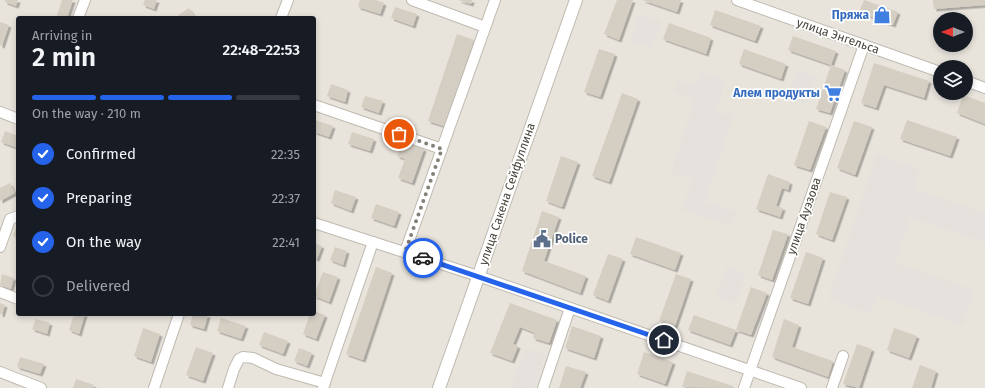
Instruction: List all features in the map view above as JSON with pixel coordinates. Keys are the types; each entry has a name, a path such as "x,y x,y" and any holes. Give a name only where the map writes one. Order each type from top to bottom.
{"street":[{"path":"79,16 84,0"},
{"path":"283,16 288,0"},
{"path":"412,0 485,27"},
{"path":"405,252 495,0"},
{"name":"улица Сакена Сейфуллина","path":"439,388 576,0"},
{"name":"улица Энгельса","path":"737,0 933,70"},
{"name":"улица Ауэзова","path":"744,388 864,45"},
{"path":"973,84 985,88"},
{"path":"316,106 442,149"},
{"path":"0,112 16,118"},
{"path":"0,247 10,219 16,217"},
{"path":"316,224 478,276 801,388"},
{"path":"228,388 239,358 243,357 252,358 276,369 324,386 373,242"},
{"path":"0,292 16,298"},
{"path":"544,388 570,308"},
{"path":"154,388 178,316"},
{"path":"832,388 843,356"},
{"path":"0,372 41,388"}],"shaded area":[{"path":"0,0 985,0 985,388 0,388"},
{"path":"639,14 661,21 652,48 630,41"},
{"path":"797,70 817,76 807,104 787,98"},
{"path":"700,71 726,80 716,111 733,116 705,201 737,211 732,226 682,210 692,180 671,173 695,99 675,92 679,80 695,86"},
{"path":"877,154 920,169 914,189 985,213 985,243 910,218 895,263 975,290 963,325 877,296 870,314 828,299"},
{"path":"727,266 746,273 736,304 716,297"},
{"path":"525,348 546,355 534,388 511,388"}],"building":[{"path":"5,0 18,0 16,6 5,2"},
{"path":"62,0 73,0 68,16 57,16"},
{"path":"145,0 157,0 154,9 143,5"},
{"path":"360,0 376,0 384,3 380,14 358,7"},
{"path":"458,0 472,0 471,4"},
{"path":"617,0 633,0 619,40 604,34"},
{"path":"642,0 681,0 677,12"},
{"path":"864,0 898,12 893,25 859,12"},
{"path":"933,0 985,0 985,5 934,9"},
{"path":"395,7 417,14 413,26 391,18"},
{"path":"189,8 194,16 177,16"},
{"path":"715,10 761,26 755,41 710,25"},
{"path":"0,22 9,25 2,46 0,45"},
{"path":"669,23 711,38 706,54 663,39"},
{"path":"457,34 474,40 444,126 428,121"},
{"path":"793,36 836,51 831,65 788,50"},
{"path":"599,49 615,54 600,97 584,92"},
{"path":"744,49 786,64 781,79 739,64"},
{"path":"874,63 929,81 924,98 884,85 876,108 861,103"},
{"path":"831,65 845,70 830,113 816,109"},
{"path":"331,84 348,90 345,102 327,96"},
{"path":"622,93 638,99 609,182 592,176"},
{"path":"365,96 383,101 379,113 361,107"},
{"path":"973,99 985,103 985,124 957,113 961,100 973,100"},
{"path":"316,120 333,126 329,137 316,133"},
{"path":"907,120 957,137 950,156 900,139"},
{"path":"809,121 826,127 810,170 794,165"},
{"path":"854,121 872,127 855,175 837,168"},
{"path":"5,131 16,135 16,147 1,142"},
{"path":"352,132 374,139 370,151 348,144"},
{"path":"402,141 424,149 412,183 398,178 405,159 397,156"},
{"path":"561,156 578,162 562,207 546,201"},
{"path":"768,174 790,182 788,190 782,188 776,206 783,208 780,217 756,209"},
{"path":"10,183 15,193 0,201 0,188"},
{"path":"335,190 356,197 351,211 331,203"},
{"path":"830,192 847,197 832,240 816,234"},
{"path":"376,204 399,212 394,226 371,218"},
{"path":"542,211 559,217 544,261 586,276 580,293 522,271"},
{"path":"16,228 16,237 13,236"},
{"path":"773,230 788,234 772,280 758,275"},
{"path":"636,237 681,253 675,270 630,254"},
{"path":"316,244 322,246 316,259"},
{"path":"335,247 347,251 343,265 330,260"},
{"path":"806,252 823,258 808,304 790,298"},
{"path":"608,254 623,259 608,301 593,295"},
{"path":"376,267 392,273 363,360 346,354"},
{"path":"323,272 338,277 329,302 316,297 316,291"},
{"path":"2,274 14,278 11,289 0,285"},
{"path":"676,274 691,279 675,326 659,321"},
{"path":"751,287 767,293 751,335 736,330"},
{"path":"0,303 5,305 2,315 0,314"},
{"path":"510,303 557,320 549,343 533,338 535,333 520,327 513,344 518,346 512,361 490,353"},
{"path":"316,312 325,315 316,339 303,334 309,316 316,316"},
{"path":"694,315 736,330 730,345 688,330"},
{"path":"73,316 84,316 79,334 69,330"},
{"path":"192,316 208,316 204,329 190,325"},
{"path":"221,318 246,326 241,339 217,331"},
{"path":"36,319 50,323 47,334 32,329"},
{"path":"784,319 799,325 792,347 833,361 828,377 772,357"},
{"path":"572,326 601,336 594,358 565,348"},
{"path":"143,328 160,334 151,362 134,356"},
{"path":"894,328 917,336 909,358 887,350"},
{"path":"264,332 288,341 283,354 259,345"},
{"path":"857,344 872,349 859,388 843,384"},
{"path":"196,347 213,353 203,381 186,375"},
{"path":"299,348 312,353 307,366 294,361"},
{"path":"644,352 673,362 665,384 637,374"},
{"path":"20,357 44,364 40,374 17,367"},
{"path":"920,365 936,371 931,388 912,388"},
{"path":"566,366 586,372 580,388 559,388"},
{"path":"687,371 733,386 733,388 682,387"},
{"path":"76,379 94,385 93,388 73,388"}],"way so far":[{"path":"399,134 442,149 405,252 423,258"}],"place":[{"name":"Пряжа","path":"882,15"},
{"name":"Алем продукты","path":"833,93"},
{"name":"Police","path":"542,239"}],"route":[{"path":"423,258 664,340"}]}
